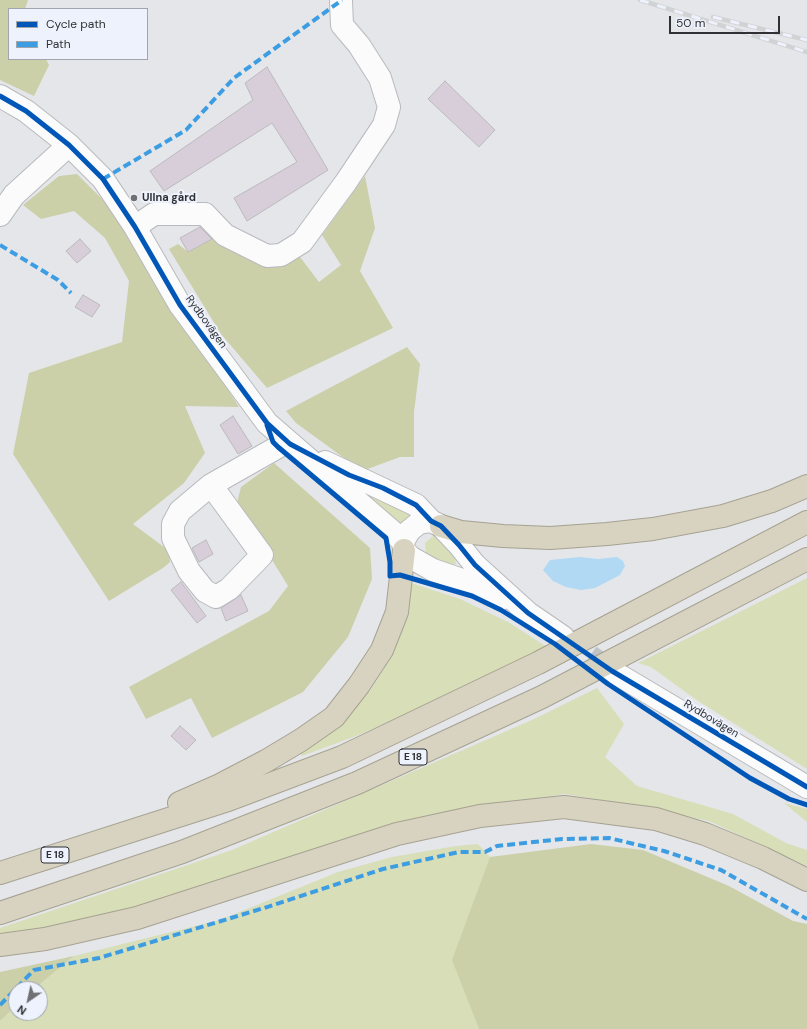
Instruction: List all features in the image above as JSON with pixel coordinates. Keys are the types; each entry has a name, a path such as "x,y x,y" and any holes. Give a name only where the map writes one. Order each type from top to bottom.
{"highway":[{"path":"436,523 462,532 503,536 550,538 607,534 654,529 723,516 772,501 807,486"},
{"name":"E 18","path":"0,873 228,800 342,757 538,663 807,522"},
{"path":"111,838 266,761 301,740 334,717 359,685 382,650 397,612 403,546"},
{"name":"E 18","path":"0,913 182,852 357,783 542,697 807,559"},
{"path":"0,945 45,939 137,918 397,834 480,816 564,807 649,818 677,825 705,834 763,858 807,880"}],"street":[{"path":"135,227 154,214 205,214 225,235 267,256 281,255 302,242 346,182 384,125 390,107 380,78 359,45 342,25 341,1"},
{"name":"Rydbovägen","path":"0,96 26,111 69,145 103,179 135,227 180,304 267,423 388,527 417,563 468,582 528,613 564,637"},
{"path":"0,215 14,195 69,145"},
{"path":"211,484 262,555 229,589 216,597 205,591 188,571 173,538 173,524 180,511 211,484 287,441"},
{"name":"Rydbovägen","path":"287,441 349,475 383,488 416,505 459,544 475,565 528,613"},
{"path":"403,546 409,531 419,523 436,523"},
{"name":"Rydbovägen","path":"612,672 804,786"}],"green space":[{"path":"0,0 28,0 25,8 8,8 8,60 46,60 49,65 34,96 0,80"},
{"path":"77,174 114,211 239,407 185,406 205,453 184,483 133,524 168,550 170,562 163,568 109,601 13,454 29,373 122,342 129,281 105,238 74,211 41,219 23,205 59,176"},
{"path":"365,176 375,228 360,271 393,328 267,388 221,334 169,249 178,244 188,252 214,238 279,266 300,257 319,282 341,265 322,235"},
{"path":"407,347 420,364 414,412 414,457 400,457 362,471 296,423 286,411"},
{"path":"274,463 370,548 372,579 348,637 303,692 212,738 191,698 146,719 129,687 269,611 288,586 237,503 241,487"},
{"path":"352,486 413,514 406,518 401,527 390,515"},
{"path":"433,536 440,539 455,558 456,564 450,566 426,555 425,543"},
{"path":"807,578 807,769 698,701 651,667 638,663"},
{"path":"408,582 460,599 508,622 550,649 476,684 356,736 302,756 299,751 345,720 371,689 391,658 402,629"},
{"path":"597,688 624,724 605,757 637,786 733,814 786,843 807,850 807,866 709,821 631,805 565,794 495,804 114,915 0,937 0,928 232,850 532,720"},
{"path":"784,803 807,809 807,822"},
{"path":"478,844 490,857 453,960 479,1029 0,1029 0,1021 8,1014 8,1021 48,1021 48,981 44,981 74,956 220,920 338,872 392,857 456,846"},
{"path":"591,844 643,850 729,886 793,921 807,924 807,1029 479,1029 452,960 490,857"},
{"path":"74,956 44,981 8,981 8,1014 0,1021 0,972"}],"water":[{"path":"580,557 598,559 617,557 623,561 625,566 620,575 595,588 581,590 566,587 553,581 543,570 550,560"}],"building":[{"path":"267,67 328,170 247,221 234,198 297,162 272,123 164,191 150,171 253,100 245,83"},
{"path":"445,81 495,130 479,147 428,99"},
{"path":"200,227 212,239 188,252 180,238"},
{"path":"80,239 91,251 77,263 66,251"},
{"path":"83,295 100,305 92,317 75,307"},
{"path":"233,416 252,446 238,454 220,425"},
{"path":"206,540 213,554 199,562 192,548"},
{"path":"181,582 206,616 197,623 171,590"},
{"path":"241,595 248,611 226,621 221,608"},
{"path":"180,726 196,740 186,750 171,736"}],"tunnel":[{"path":"563,637 612,671"}],"railway":[{"path":"640,0 807,52"},
{"path":"713,17 807,40"}],"marked path":[{"path":"103,179 186,130 234,78 342,0"},
{"path":"0,245 58,280 71,293"},
{"path":"0,1005 34,970 99,958 264,908 383,869 459,852 485,852 497,846 562,839 609,838 664,851 721,870 807,919"}],"cycle path":[{"path":"0,96 26,111 69,145 103,179 135,227 180,305 267,423 290,444 349,475 383,488 416,505 431,521 441,526 475,565 528,613 612,671 807,787"},
{"path":"267,425 273,442 278,447 386,538 390,562 390,576 400,575 472,596 501,610 555,644 608,684 750,778 789,799 807,805"}],"place":[{"name":"Ullna gård","path":"134,198"}]}
